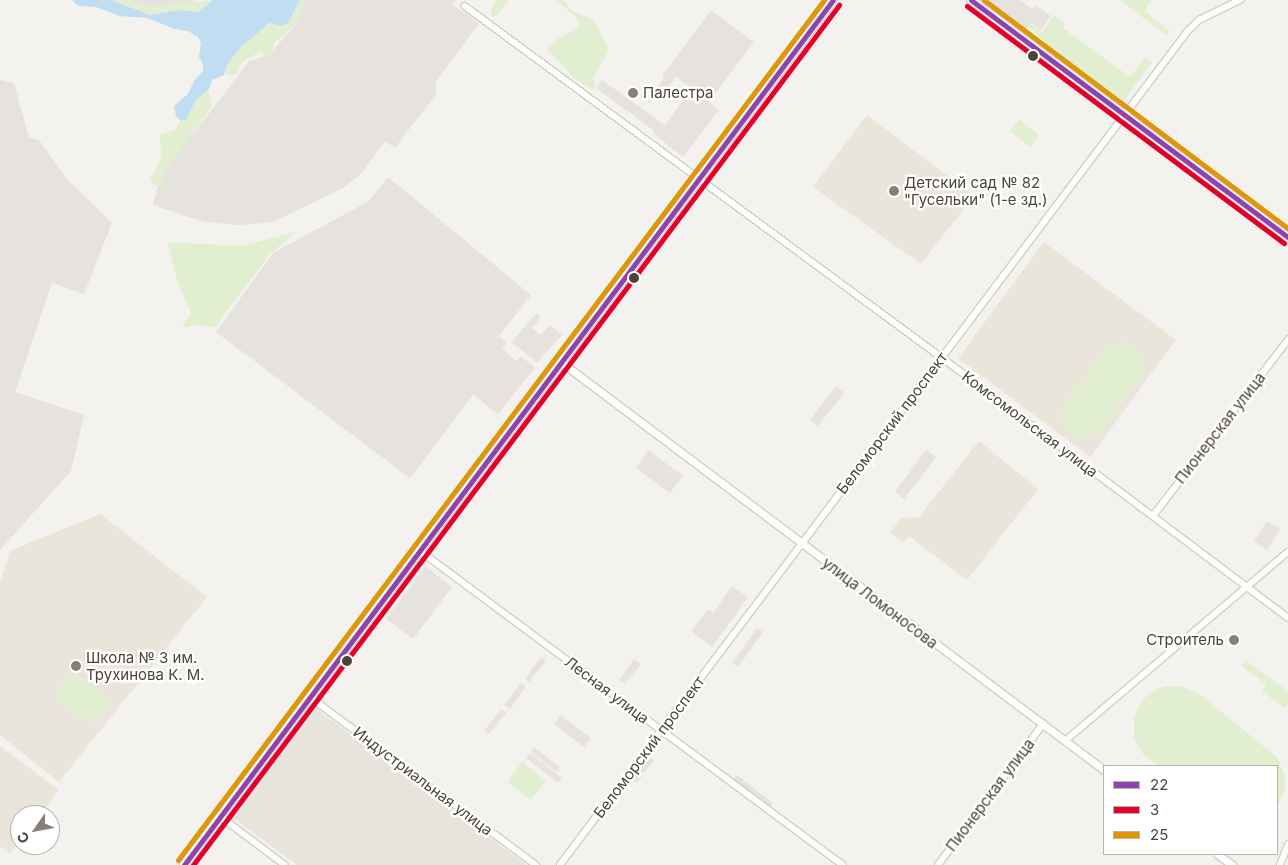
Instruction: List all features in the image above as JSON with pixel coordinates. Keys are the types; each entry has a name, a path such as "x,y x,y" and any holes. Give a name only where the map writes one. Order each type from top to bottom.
{"main road":[{"path":"184,865 833,0"},
{"path":"971,0 1288,237"}],"street":[{"name":"Беломорский проспект","path":"560,865 1124,115 1199,20 1240,0"},
{"name":"Комсомольская улица","path":"465,6 941,356 1288,618"},
{"name":"Пионерская улица","path":"1153,516 1288,340"},
{"name":"улица Ломоносова","path":"560,362 1103,769"},
{"name":"Лесная улица","path":"419,550 843,865"},
{"path":"1065,741 1288,552"},
{"name":"Индустриальная улица","path":"310,697 536,865"},
{"name":"Пионерская улица","path":"938,865 1043,724"},
{"path":"220,816 285,865"},
{"path":"1280,865 1288,846"},
{"path":"1218,855 1232,865"}],"shaded area":[{"path":"131,0 195,0 192,3 144,6"},
{"path":"306,0 456,0 453,5 479,23 436,82 436,94 395,148 385,141 362,173 343,188 273,222 238,225 204,222 153,205 162,169 189,132 194,133 249,61 269,55 297,23"},
{"path":"978,0 985,0 1019,26 1017,29"},
{"path":"986,0 1020,0 1033,9 1036,5 1051,16 1041,30 1031,23 1026,30"},
{"path":"711,10 754,42 709,102 719,110 683,157 655,135 653,130 596,88 602,80 665,125 692,88 676,77 659,100 654,96 649,103 647,101 664,78 662,76"},
{"path":"0,80 14,83 29,138 39,140 66,178 112,223 84,294 52,283 15,392 84,415 71,471 0,550"},
{"name":"Детский сад № 82 \"Гусельки\" (1-е зд.)","path":"867,115 974,196 921,264 813,187"},
{"path":"388,177 531,295 461,385 473,395 410,478 216,332 273,253 369,201"},
{"path":"1044,242 1176,340 1090,457 958,358"},
{"path":"536,313 541,317 532,328 541,335 550,325 562,335 537,363 512,342"},
{"path":"499,336 507,343 502,349 516,361 521,356 535,368 498,414 461,385"},
{"path":"836,386 844,393 818,426 810,420"},
{"path":"979,441 1038,489 967,580 909,536 903,543 890,533 901,518 919,517"},
{"path":"648,450 683,476 670,493 636,468"},
{"path":"926,450 936,457 904,499 895,492"},
{"name":"Школа № 3 им. Трухинова К. М.","path":"100,514 207,597 59,782 0,735 0,582 10,551"},
{"path":"1267,521 1280,529 1267,550 1254,541"},
{"path":"425,566 452,587 413,639 386,619"},
{"path":"732,586 748,597 712,647 691,631 708,609 713,613"},
{"path":"757,628 763,632 738,667 732,663"},
{"path":"541,657 546,661 529,682 525,679"},
{"path":"634,659 641,664 625,684 619,680"},
{"path":"521,683 526,687 510,709 504,705"},
{"path":"311,705 527,865 297,865 229,815"},
{"path":"501,709 506,713 489,734 484,731"},
{"path":"561,715 591,738 584,747 554,724"},
{"path":"0,746 59,790 48,805 10,805 10,854 0,846"},
{"path":"534,747 560,767 557,772 531,752"},
{"path":"530,753 562,778 558,783 526,758"},
{"path":"647,755 654,760 637,783 630,778"},
{"path":"737,775 773,803 769,808 733,780"}],"green space":[{"path":"111,0 131,0 144,6 213,0 198,12 179,10 150,15"},
{"path":"300,0 306,0 297,23 274,43 272,56 267,57 261,51 242,62 238,72 232,76 225,72 227,65 240,48 266,25 272,23 283,26 288,23"},
{"path":"496,0 509,0 497,15 492,17 491,10"},
{"path":"556,0 563,0 572,11 594,20 609,50 593,79 595,85 593,90 576,80 547,49 560,37 576,30 579,23 576,17"},
{"path":"1120,0 1152,0 1144,11 1170,31 1166,35"},
{"path":"1054,15 1065,24 1063,28 1130,77 1145,58 1152,62 1123,102 1056,52 1029,27 1031,24 1042,32"},
{"path":"208,90 212,106 165,173 164,182 155,187 150,177 154,174 161,157 160,135 176,129 181,121 184,121 195,101"},
{"path":"1019,119 1039,135 1030,147 1010,131"},
{"path":"298,231 271,253 215,327 196,325 182,328 191,313 178,283 167,242 242,246"},
{"path":"1116,343 1126,343 1140,353 1144,359 1144,373 1099,433 1087,437 1076,437 1067,430 1062,420 1063,406 1106,350"},
{"name":"Строитель","path":"1245,660 1288,691 1288,704 1285,708 1262,691 1266,684 1241,666"},
{"path":"73,671 110,701 92,724 54,695"},
{"path":"1182,686 1198,693 1277,757 1285,776 1285,789 1278,806 1278,765 1157,765 1143,754 1134,738 1134,717 1143,699 1159,688"},
{"path":"522,762 546,781 531,800 507,782"}],"water":[{"path":"72,0 111,0 150,15 179,10 198,12 213,0 300,0 288,23 283,26 269,23 240,48 227,65 224,75 212,80 210,88 195,101 187,119 181,121 176,116 174,106 188,94 194,81 203,71 203,64 199,57 201,43 198,37 188,31 175,29 147,18 120,16 96,7 78,6"}],"transit line":[{"name":"25","path":"178,860 824,0"},
{"name":"22","path":"184,865 833,0"},
{"name":"22","path":"971,0 1288,237"},
{"name":"25","path":"984,0 1288,228"},
{"name":"3","path":"193,865 839,5"},
{"name":"3","path":"967,6 1284,243"}],"place":[{"name":"Палестра","path":"633,93"},
{"name":"Детский сад № 82 \"Гусельки\" (1-е зд.)","path":"894,191"},
{"name":"Строитель","path":"1234,640"},
{"name":"Школа № 3 им. Трухинова К. М.","path":"76,666"}]}
